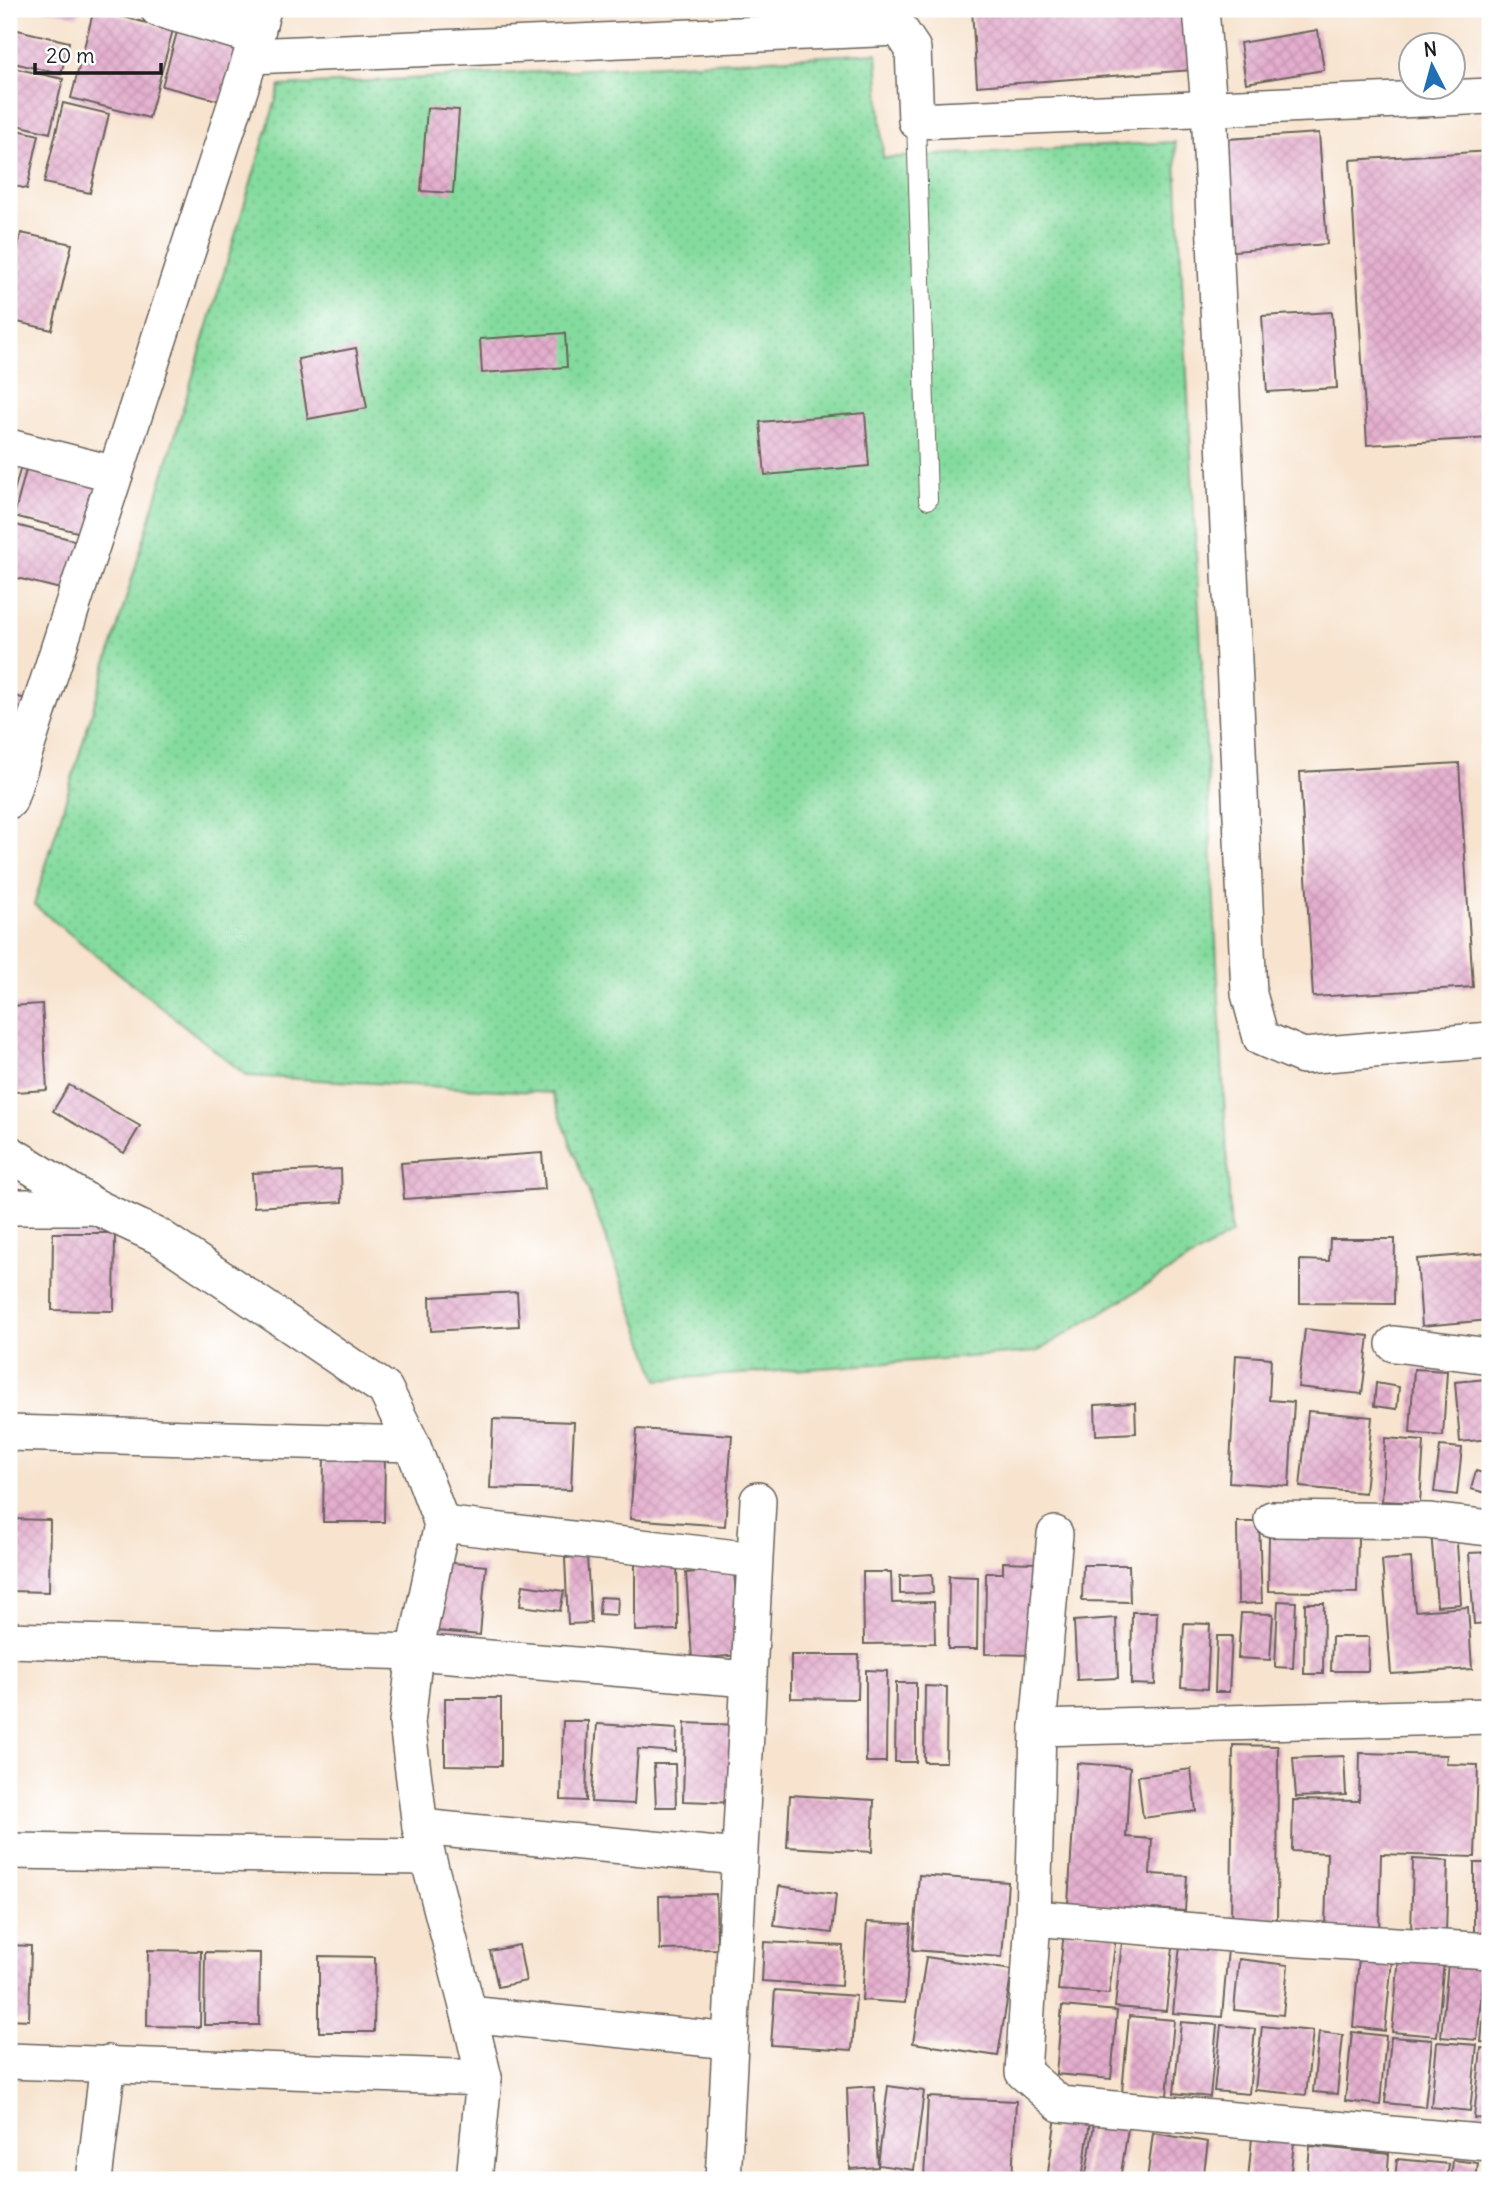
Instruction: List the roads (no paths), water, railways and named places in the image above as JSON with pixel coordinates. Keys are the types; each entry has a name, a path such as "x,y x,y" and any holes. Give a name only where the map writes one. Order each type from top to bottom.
{"street":[{"path":"158,9 256,34 899,28 913,49 916,121 1490,96"},
{"path":"1201,9 1209,107 1249,994 1261,1038 1303,1056 1490,1041"},
{"path":"9,801 256,34"},
{"path":"9,447 115,474"},
{"path":"9,1153 96,1207 160,1237 385,1389 412,1444 442,1524 415,1652 407,1723 423,1842 484,2078 474,2180"},
{"path":"9,1207 96,1207"},
{"path":"1394,1344 1490,1356"},
{"path":"9,1433 412,1444"},
{"path":"723,2180 758,1500"},
{"path":"1272,1519 1428,1521 1490,1528"},
{"path":"442,1524 754,1560"},
{"path":"1055,1534 1038,1728 1033,1918 1023,2073 1060,2104 1490,2143"},
{"path":"9,1640 415,1652 748,1679"},
{"path":"1038,1728 1490,1716"},
{"path":"9,1852 423,1842 739,1857"},
{"path":"1033,1918 1490,1951"},
{"path":"469,2014 730,2041"},
{"path":"9,2061 484,2078"},
{"path":"94,2180 108,2063"}],"lane":[{"path":"916,121 928,500"}]}
